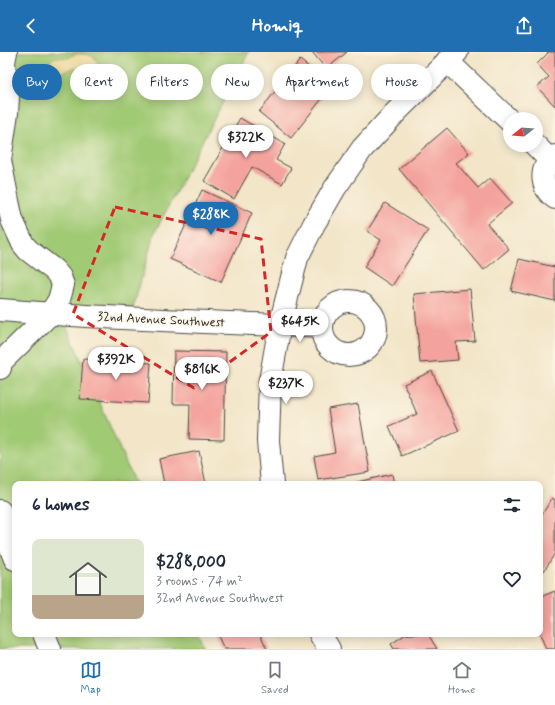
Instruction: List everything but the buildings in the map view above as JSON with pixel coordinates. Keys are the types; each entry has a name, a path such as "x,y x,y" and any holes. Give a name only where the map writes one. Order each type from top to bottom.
{"street":[{"path":"0,368 1,362 50,314 59,300 63,285 60,277 54,270 28,250 23,244 11,214 0,160 8,98 4,62 6,52"},
{"path":"272,481 268,441 270,381 280,325 298,258 314,224 335,188 362,148 452,57 503,113"},
{"path":"547,154 543,175 544,184 548,192 555,198"},
{"name":"32nd Avenue Southwest","path":"0,310 130,319 322,327"},
{"path":"0,511 4,531 12,551"},
{"path":"45,637 50,649"},
{"path":"322,637 329,649"}],"highlighted area":[{"path":"115,207 261,239 271,332 194,388 73,314"}],"green space":[{"path":"0,52 249,52 243,64 211,64 211,100 224,100 154,234 130,319 62,316 134,481 12,481 12,637 200,637 205,649 0,649"}],"sand":[{"path":"86,54 94,57 98,62 97,64 70,64 70,70 62,72 62,64 50,64 51,60 55,57 68,58 73,55"}]}
